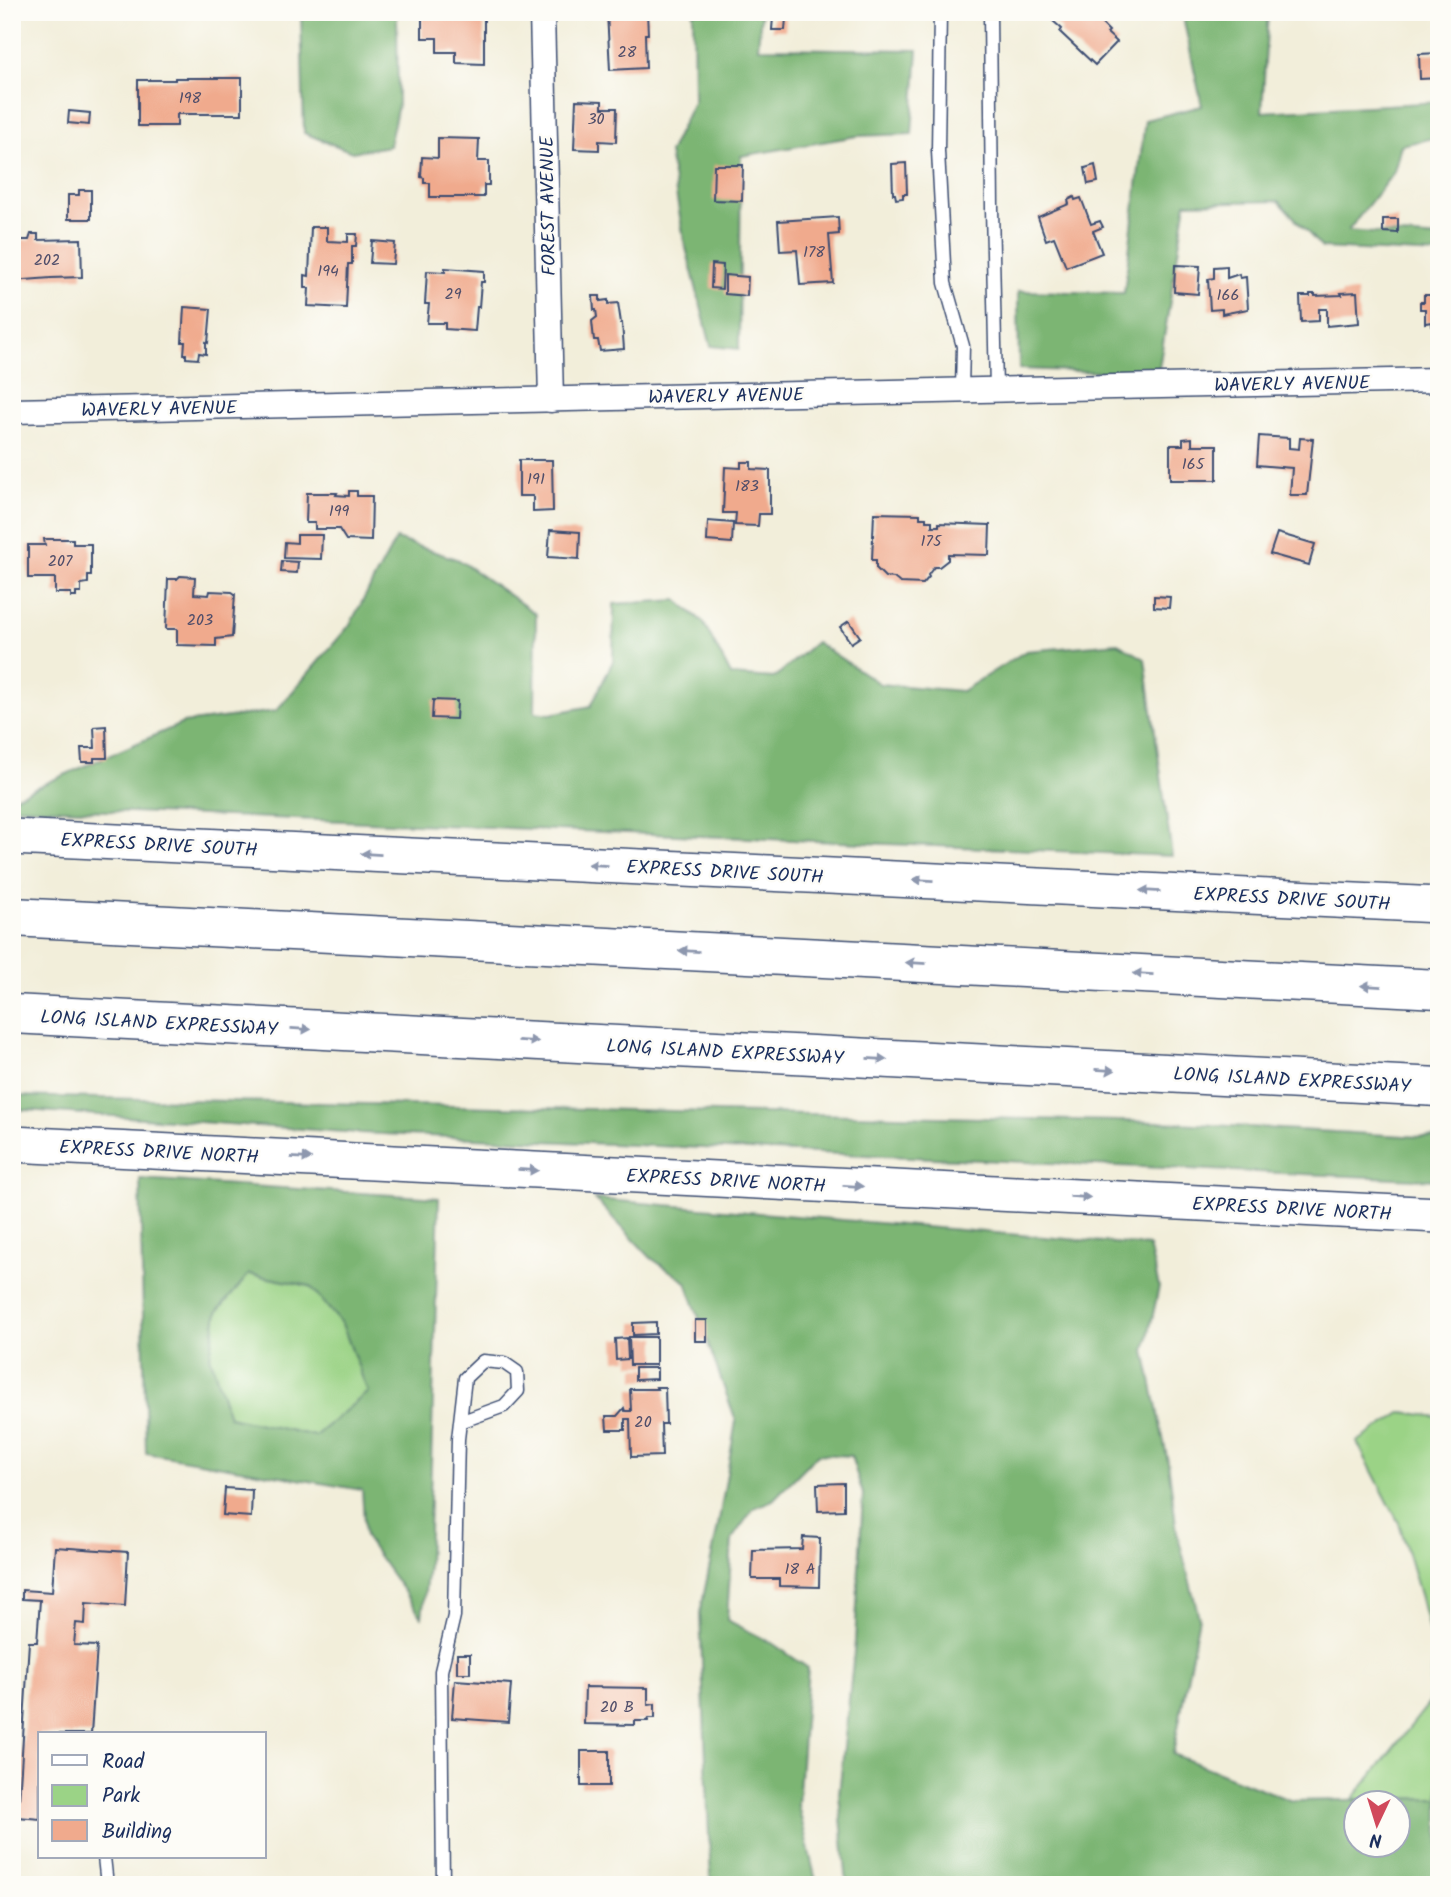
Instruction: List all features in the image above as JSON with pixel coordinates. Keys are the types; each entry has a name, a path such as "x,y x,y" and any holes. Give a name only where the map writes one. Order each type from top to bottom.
{"highway":[{"path":"12,917 1439,989"},
{"name":"LONG ISLAND EXPRESSWAY","path":"12,1014 1439,1087"}],"main road":[{"name":"EXPRESS DRIVE SOUTH","path":"12,837 1439,905"},
{"name":"EXPRESS DRIVE NORTH","path":"12,1144 1439,1215"}],"street":[{"name":"FOREST AVENUE","path":"542,12 551,400"},
{"name":"WAVERLY AVENUE","path":"12,411 1439,380"}],"lane":[{"path":"940,12 938,151 945,283 963,346 962,389"},
{"path":"990,12 996,388"},
{"path":"443,1885 442,1671 454,1616 458,1439 465,1378 483,1361 504,1363 517,1371 517,1391 504,1406 460,1422"},
{"path":"104,1858 107,1885"}],"green space":[{"path":"301,12 397,12 398,105 389,146 352,152 304,133"},
{"path":"693,12 761,12 758,48 918,50 912,134 857,136 741,156 739,349 711,346 684,240 669,153 694,100"},
{"path":"1182,12 1268,12 1262,112 1439,102 1439,137 1401,145 1394,172 1348,231 1439,238 1439,254 1322,248 1279,201 1186,203 1158,374 1019,369 1018,291 1124,293 1145,120 1202,106"},
{"path":"396,539 459,560 536,614 535,712 550,714 591,706 613,661 614,604 677,600 703,622 731,675 774,678 816,642 880,684 962,691 1026,651 1118,643 1145,659 1172,856 12,807 12,798 183,723 276,711 349,626"},
{"path":"12,1096 1161,1122 1439,1138 1439,1180 359,1133 12,1109"},
{"path":"140,1179 439,1198 428,1566 422,1617 365,1537 362,1490 146,1453","holes":["249,1274 310,1286 342,1324 368,1392 315,1436 229,1417 210,1356 217,1312"]},
{"path":"595,1199 1149,1246 1159,1287 1145,1351 1168,1462 1177,1532 1199,1617 1173,1754 1292,1801 1342,1800 1342,1858 1412,1858 1412,1799 1439,1798 1439,1885 1097,1885 1047,1878 1046,1885 847,1885 839,1794 855,1642 863,1494 851,1456 818,1454 773,1500 754,1508 732,1539 727,1620 772,1643 808,1668 798,1805 817,1885 711,1885 700,1613 736,1421 686,1282 651,1258"},
{"path":"249,1274 310,1286 342,1324 368,1392 315,1436 229,1417 210,1356 217,1312"},
{"path":"1403,1412 1439,1417 1439,1798 1412,1798 1412,1788 1362,1788 1429,1703 1434,1652 1399,1523 1357,1442"}],"building":[{"path":"607,12 647,12 646,68 610,70"},
{"path":"1061,12 1090,12 1117,42 1095,65 1060,32 1062,29 1053,21"},
{"path":"422,16 484,17 484,64 456,63 456,52 437,52 437,38 422,38"},
{"path":"773,17 786,18 785,30 772,30"},
{"path":"1439,53 1439,78 1420,79 1419,54"},
{"path":"242,78 242,114 177,114 177,126 138,126 138,80"},
{"path":"576,100 602,101 602,108 617,108 616,142 599,141 599,150 574,149"},
{"path":"69,111 90,113 89,125 68,123"},
{"path":"438,138 479,139 478,161 489,161 489,185 484,185 484,197 430,197 430,183 424,183 424,178 421,177 422,157 438,158"},
{"path":"906,163 907,194 896,199 893,194 892,164"},
{"path":"714,165 743,165 742,201 713,200"},
{"path":"1095,165 1098,182 1088,184 1085,168"},
{"path":"79,190 91,190 91,219 68,219 68,195 79,195"},
{"path":"1074,197 1075,200 1081,198 1091,224 1100,221 1103,227 1093,231 1102,253 1066,267 1054,237 1046,240 1038,217 1069,204 1068,200"},
{"path":"838,217 839,234 829,235 833,283 800,285 797,250 780,251 778,221"},
{"path":"1383,219 1398,219 1398,233 1383,232"},
{"path":"311,227 327,227 327,241 348,242 348,234 357,234 356,246 352,246 352,264 348,264 346,308 308,306 309,288 305,288 305,275 309,276"},
{"path":"31,234 38,234 38,240 81,239 82,277 12,281 12,240 29,240"},
{"path":"372,241 395,243 393,264 370,263"},
{"path":"712,264 723,265 722,289 711,288"},
{"path":"1175,265 1200,266 1198,294 1174,292"},
{"path":"1227,266 1227,278 1239,274 1240,278 1246,277 1248,309 1222,314 1222,309 1210,310 1208,279 1214,278 1214,267"},
{"path":"445,268 484,271 475,331 445,329 445,323 427,323 427,271 445,272"},
{"path":"725,275 748,277 747,296 725,294"},
{"path":"1357,292 1359,323 1327,326 1327,309 1319,309 1319,321 1301,322 1300,296"},
{"path":"1424,295 1439,295 1438,326 1432,326 1432,322 1425,323 1425,309 1420,309"},
{"path":"593,296 600,296 600,301 608,300 608,304 618,303 624,349 600,351 598,340 594,340 592,321 597,317"},
{"path":"184,307 211,309 206,354 199,353 198,359 186,358 184,354"},
{"path":"1259,436 1289,438 1289,448 1299,449 1300,438 1313,439 1307,495 1290,495 1292,468 1257,465"},
{"path":"1192,438 1192,445 1217,445 1217,480 1170,480 1170,445 1183,445 1183,439"},
{"path":"519,460 552,460 553,511 533,512 533,496 519,496"},
{"path":"741,462 751,462 751,469 770,470 770,514 759,514 758,526 735,525 736,513 723,513 725,467 741,468"},
{"path":"349,491 357,491 357,496 372,496 371,541 346,540 339,529 315,529 315,523 306,523 307,493 337,493 336,495 349,496"},
{"path":"874,513 920,514 920,518 932,521 932,526 939,526 939,523 990,525 989,555 948,554 948,560 939,567 934,567 923,584 900,583 894,578 885,577 876,568 876,560 872,560"},
{"path":"708,521 733,523 732,543 707,541"},
{"path":"550,530 580,532 579,559 548,557"},
{"path":"1277,533 1315,544 1309,565 1270,554"},
{"path":"297,535 322,535 321,559 284,558 285,542 297,543"},
{"path":"44,539 73,539 73,544 91,544 91,576 88,576 88,583 81,584 81,593 76,593 76,597 71,597 71,593 55,593 55,578 28,578 28,545 45,545"},
{"path":"282,561 298,562 297,573 281,572"},
{"path":"180,576 195,577 194,594 209,595 210,591 235,594 232,637 216,639 216,646 177,645 177,629 166,629 168,579 177,579"},
{"path":"1154,596 1170,597 1169,608 1154,607"},
{"path":"849,621 860,637 851,643 840,627"},
{"path":"433,700 457,701 456,719 432,718"},
{"path":"106,726 107,758 82,762 81,748 95,748 94,727"},
{"path":"695,1320 707,1320 707,1341 695,1341"},
{"path":"656,1322 656,1334 633,1335 633,1323"},
{"path":"629,1337 656,1337 656,1365 630,1365"},
{"path":"627,1338 628,1359 616,1360 615,1339"},
{"path":"635,1368 657,1368 657,1379 635,1380"},
{"path":"656,1387 665,1387 666,1424 661,1424 662,1456 631,1457 630,1419 625,1419 625,1430 607,1430 606,1416 617,1416 624,1408 625,1411 631,1411 630,1389 657,1389"},
{"path":"844,1483 844,1510 818,1511 817,1484"},
{"path":"225,1488 252,1490 251,1517 223,1515"},
{"path":"803,1537 820,1538 819,1587 779,1586 779,1579 752,1579 753,1550 802,1549"},
{"path":"55,1547 128,1552 125,1606 86,1603 85,1624 76,1623 74,1645 97,1646 91,1732 38,1732 38,1819 18,1817 29,1642 37,1642 40,1600 22,1599 22,1590 52,1592"},
{"path":"457,1654 470,1654 470,1673 457,1673"},
{"path":"455,1680 511,1684 508,1722 452,1718"},
{"path":"585,1687 648,1688 648,1705 655,1704 655,1718 635,1721 635,1725 584,1724"},
{"path":"581,1751 609,1751 609,1786 581,1786"}]}
